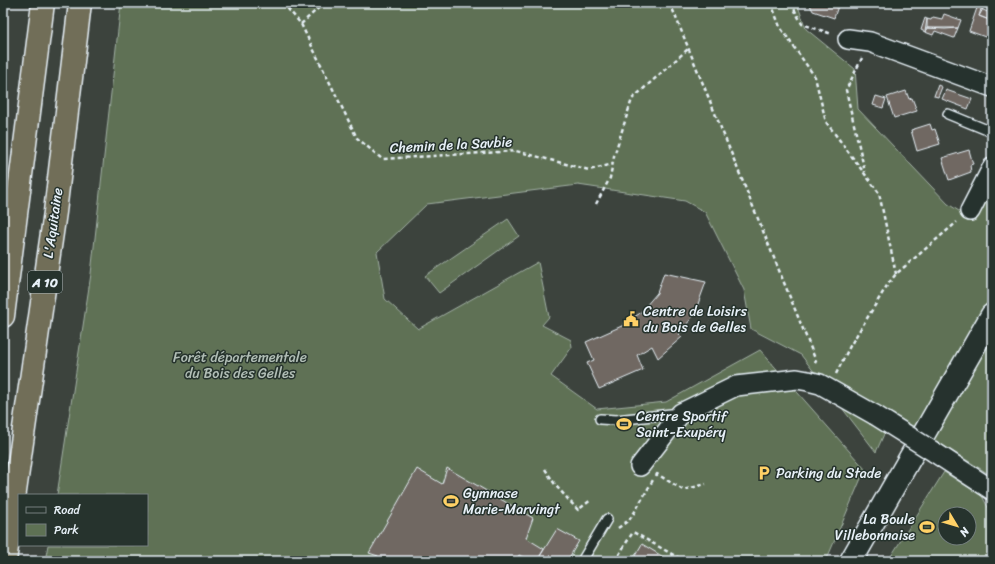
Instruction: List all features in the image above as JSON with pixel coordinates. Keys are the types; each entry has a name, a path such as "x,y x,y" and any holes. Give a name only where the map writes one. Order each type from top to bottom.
{"highway":[{"name":"A 10","path":"3,316 43,3"},
{"name":"L'Aquitaine","path":"5,561 55,212 80,3"}],"main road":[{"path":"852,561 992,315"}],"street":[{"path":"848,39 870,42 992,87"},
{"path":"970,211 992,168"},
{"path":"640,466 681,413 736,386 797,379 808,381 828,389 875,415 992,490"}],"lane":[{"path":"948,114 992,132"},
{"path":"600,419 616,420 681,413"},
{"path":"582,561 607,518"}],"path":[{"name":"Chemin de la Savbie","path":"283,3 301,24 357,138 382,159 516,151 589,170 613,164"},
{"path":"670,3 816,360 808,381"},
{"path":"771,3 780,27 815,77 826,122 879,193 896,274"},
{"path":"791,3 802,24 848,39"},
{"path":"301,24 323,4"},
{"path":"865,175 846,90 870,42"},
{"path":"596,204 610,178 632,99 688,49"},
{"path":"828,389 850,346 888,284 896,274 970,211"},
{"path":"545,469 556,486 578,510 590,500"},
{"path":"617,529 629,520 657,474 683,490 706,484"},
{"path":"615,561 633,532 684,561"}],"green space":[{"name":"Forêt départementale du Bois des Gelles","path":"121,3 797,3 806,29 855,69 858,109 948,204 973,220 992,184 992,476 893,414 876,452 801,355 751,329 744,290 705,212 685,201 578,185 427,204 377,252 385,299 418,329 538,262 549,317 542,325 571,340 572,347 551,376 597,409 666,402 760,350 865,469 826,561 45,561 48,546 148,546 148,494 57,494 91,274"},
{"path":"508,219 519,236 439,293 425,276"},
{"name":"La Boule Villebonnaise","path":"944,472 982,496 992,515 992,559 990,561 888,561"}],"building":[{"path":"809,3 839,3 834,18 813,11"},
{"path":"978,5 984,7 979,16 992,21 988,38 969,31"},
{"path":"981,9 992,14 992,21 979,16"},
{"path":"944,14 961,20 958,28 927,28 927,19 931,20 933,17 942,19"},
{"path":"925,18 927,19 925,32 921,30"},
{"path":"927,28 958,28 954,38 935,31 933,35 925,32"},
{"path":"938,85 942,87 938,97 934,96"},
{"path":"946,90 972,99 968,109 942,99"},
{"path":"906,91 909,99 912,98 917,111 894,118 887,97"},
{"path":"876,96 886,99 883,108 873,105"},
{"path":"930,124 932,130 935,129 940,144 917,151 911,130"},
{"path":"969,150 973,164 970,165 971,172 949,180 942,158"},
{"path":"664,273 706,282 694,315 679,334 682,337 658,358 652,346 637,355 643,370 599,389 587,363 594,360 586,342 624,325 623,323 639,314 657,293"},
{"name":"Gymnase Marie-Marvingt","path":"447,468 533,518 526,538 544,549 537,561 531,561 519,555 516,561 375,561 378,556 369,553 417,469 442,484"},
{"path":"557,529 579,541 567,561 559,557 556,561 537,561"},
{"path":"642,544 670,561 632,561"}],"place":[{"name":"Centre de Loisirs du Bois de Gelles","path":"631,319"},
{"name":"Centre Sportif Saint-Exupéry","path":"624,424"},
{"name":"Parking du Stade","path":"764,473"},
{"name":"Gymnase Marie-Marvingt","path":"451,501"},
{"name":"La Boule Villebonnaise","path":"927,527"}]}
